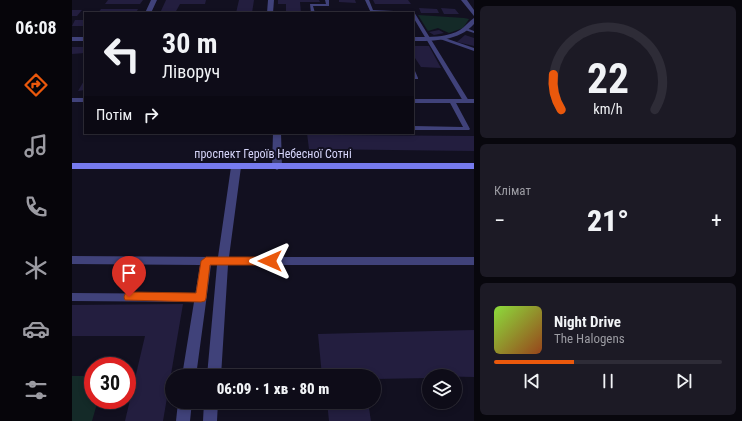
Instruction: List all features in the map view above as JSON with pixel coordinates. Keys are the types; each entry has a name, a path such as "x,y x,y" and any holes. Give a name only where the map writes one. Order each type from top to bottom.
{"street":[{"path":"148,12 154,0"},
{"path":"270,12 271,0"},
{"path":"464,0 472,7 474,14"},
{"path":"414,39 450,37 466,29 474,20"},
{"path":"72,39 84,39"},
{"path":"72,100 84,100"},
{"path":"414,101 470,101"},
{"path":"277,134 277,167"},
{"name":"проспект Героїв Небесної Сотні","path":"72,166 474,166"},
{"path":"215,369 223,262 236,167"},
{"path":"72,260 223,262 474,261"},
{"path":"190,369 206,261"},
{"path":"183,421 184,409"},
{"path":"210,421 211,409"}],"lane":[{"path":"313,12 311,5 328,5 327,0"},
{"path":"367,0 372,12"},
{"path":"414,15 470,101"},
{"path":"466,29 474,32"},
{"path":"441,38 474,50"},
{"path":"414,128 467,129 452,101"},
{"path":"72,297 201,298"}],"green space":[{"path":"418,15 469,19 463,28 449,33 438,28 428,31"},
{"path":"72,376 84,376 84,409 95,409 92,421 72,421"}],"building":[{"path":"108,0 143,0 140,4 105,4"},
{"path":"166,0 206,0 205,4 180,4 176,12 160,12"},
{"path":"239,0 254,0 252,12 236,12"},
{"path":"278,0 319,0 320,2 300,2 301,12 286,12 286,4 278,4"},
{"path":"339,0 355,0 356,3 339,2"},
{"path":"373,0 408,0 411,4 375,4"},
{"path":"419,8 437,9 439,13 421,13"},
{"path":"441,8 455,9 459,14 444,14"},
{"path":"101,9 138,9 136,12 99,12"},
{"path":"72,10 82,10 77,16 72,16"},
{"path":"75,20 84,20 84,26 72,26"},
{"path":"439,30 444,33 434,35 429,32"},
{"path":"465,35 474,38 474,46 457,42"},
{"path":"414,46 429,46 441,68 421,67 414,56"},
{"path":"72,47 84,47 84,53 72,54"},
{"path":"84,81 84,90 78,91"},
{"path":"307,134 474,136 474,151 309,149"},
{"path":"183,304 172,369 165,369 165,409 163,421 125,421 128,409 136,409 136,374 145,336 72,336 72,305"},
{"path":"474,330 474,377 462,377 462,369 422,369 422,378 381,379 381,369 321,369 318,334"},
{"path":"328,409 369,409 371,421 329,421"}],"route":[{"path":"129,297 201,298 206,261 270,261"}]}
